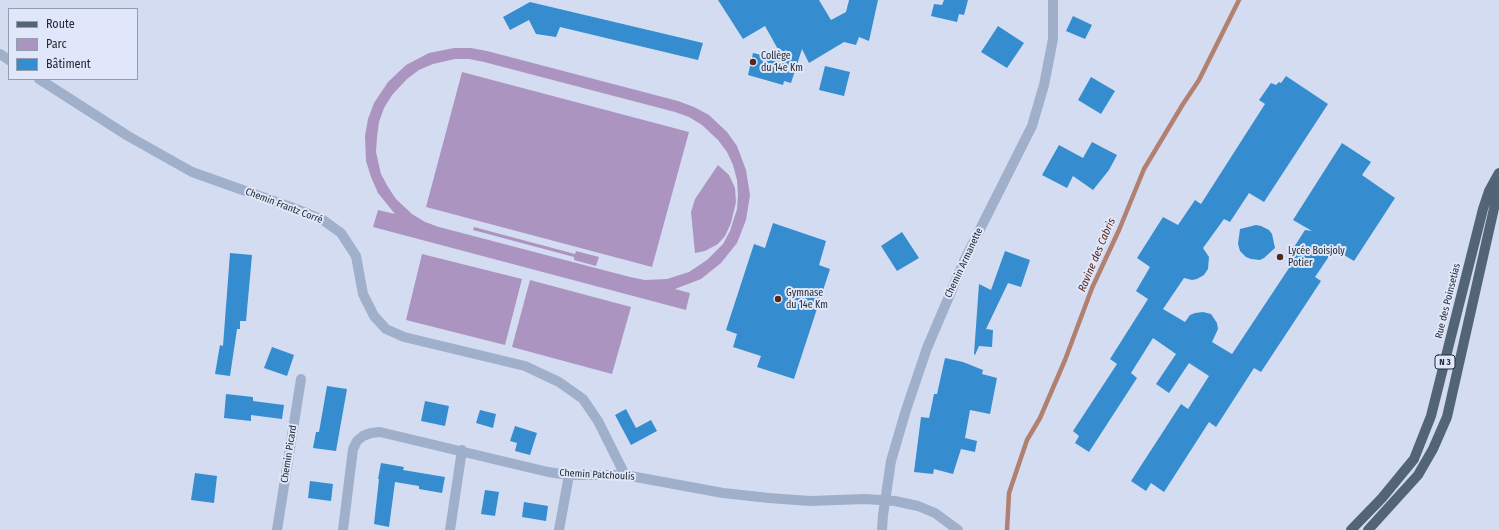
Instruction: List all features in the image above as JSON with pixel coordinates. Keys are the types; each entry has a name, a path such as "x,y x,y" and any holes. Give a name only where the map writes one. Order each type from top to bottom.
{"main road":[{"name":"Rue des Poinsetias","path":"1351,530 1382,498 1414,459 1432,416 1483,209 1489,191 1499,172"},
{"name":"N 3","path":"1368,530 1418,475 1433,449 1446,417 1499,186"}],"street":[{"name":"Chemin Armanette","path":"882,530 891,461 927,348 965,258 1032,126 1044,85 1053,39 1053,0"},
{"name":"Chemin Frantz Corré","path":"41,80 128,136 192,172 323,220 341,233 356,256 363,294 374,316 386,329 404,337 524,366 559,382 583,399 591,410 625,475"},
{"name":"Chemin Picard","path":"277,530 301,379"},
{"name":"Chemin Patchoulis","path":"343,530 354,449 357,441 363,436 380,432 462,450 548,472 569,475 625,475 723,494 810,501 865,499 894,501 918,506 935,513 958,530"},
{"path":"450,530 462,450"},
{"path":"560,530 569,475"}],"green space":[{"path":"454,48 471,48 487,51 678,101 709,115 727,132 737,146 746,170 750,195 746,220 737,243 721,263 701,279 675,289 690,293 686,310 373,227 378,210 395,214 378,193 366,161 365,136 368,119 374,103 388,82 406,65 429,53","holes":["455,59 469,59 675,112 689,117 702,125 718,140 727,152 733,165 737,180 737,209 730,231 723,244 707,260 689,272 667,279 645,280 439,227 425,222 412,214 396,199 381,174 376,152 379,122 384,108 392,95 407,79 419,70 433,64"]},
{"path":"462,72 689,132 652,267 426,207"},
{"path":"718,165 729,175 735,188 736,202 731,223 725,236 718,244 705,251 695,253 691,212 695,199"},
{"path":"474,227 575,254 576,251 599,257 596,266 574,260 574,257 473,230"},
{"path":"422,254 522,279 505,345 406,320"},
{"path":"530,280 631,307 612,374 512,347"}],"building":[{"path":"718,0 819,0 831,20 846,12 849,0 878,0 869,41 859,37 856,45 844,42 809,63 802,49 791,83 784,81 783,85 748,75 753,53 784,60 765,26 743,39"},
{"path":"944,0 968,0 964,15 959,14 957,22 931,16 934,4 942,5"},
{"path":"530,2 703,43 698,60 560,27 556,37 536,34 529,20 510,30 503,17"},
{"path":"1073,16 1092,25 1085,39 1066,31"},
{"path":"998,26 1024,43 1007,68 981,52"},
{"path":"825,66 850,72 844,96 819,90"},
{"path":"1286,76 1328,104 1264,202 1249,193 1230,222 1224,219 1203,248 1209,257 1208,269 1204,275 1192,280 1184,278 1163,309 1185,322 1190,315 1195,313 1203,312 1211,314 1217,323 1218,329 1212,342 1232,354 1293,262 1287,258 1305,230 1312,231 1293,220 1342,143 1371,162 1362,175 1395,198 1354,261 1334,249 1315,277 1321,281 1261,372 1254,368 1216,427 1209,422 1164,492 1151,483 1146,491 1131,481 1181,404 1188,409 1209,376 1189,363 1169,393 1156,384 1176,354 1153,338 1131,373 1137,378 1089,452 1075,443 1079,436 1073,431 1117,364 1110,359 1148,299 1136,291 1150,267 1137,258 1163,217 1178,225 1195,200 1201,204 1265,104 1259,100 1271,83 1276,85 1279,82 1281,83"},
{"path":"1091,77 1115,91 1101,114 1078,100"},
{"path":"1092,142 1117,155 1109,170 1093,190 1073,176 1067,188 1042,175 1059,145 1083,158"},
{"name":"Gymnase du 14e Km","path":"773,223 826,241 819,265 830,269 794,379 757,367 761,356 733,347 737,334 726,330 754,244 765,248"},
{"path":"1256,225 1269,230 1272,234 1275,248 1260,260 1246,257 1240,251 1238,244 1240,229"},
{"path":"902,232 919,258 897,271 881,246"},
{"path":"1005,251 1030,260 1021,287 1008,283 986,329 993,330 992,347 979,346 975,355 979,284 991,290"},
{"path":"230,253 252,255 246,321 240,321 240,329 237,329 230,376 215,374 220,345 223,346"},
{"path":"272,347 294,355 287,376 264,368"},
{"path":"945,358 963,362 983,370 982,374 997,378 990,414 970,410 965,438 977,441 975,452 961,449 953,474 934,469 933,474 914,472 921,417 929,418 934,394 937,394"},
{"path":"327,386 347,389 336,451 313,448 316,432 319,432"},
{"path":"226,394 253,397 253,401 284,405 282,419 251,415 251,421 224,418"},
{"path":"425,401 449,406 445,426 421,421"},
{"path":"626,409 636,428 651,420 657,431 631,445 615,415"},
{"path":"480,410 496,414 493,428 476,423"},
{"path":"515,426 537,433 530,455 515,451 517,443 510,441"},
{"path":"381,463 404,467 403,470 445,477 442,493 419,489 419,486 395,482 389,527 374,524"},
{"path":"195,473 217,476 214,503 191,500"},
{"path":"310,481 333,484 331,501 308,498"},
{"path":"485,490 499,492 495,516 481,514"},
{"path":"524,502 548,506 546,521 522,517"}],"waterway":[{"name":"Ravine des Cabris","path":"1007,530 1009,493 1027,440 1040,418 1065,360 1092,288 1119,230 1144,169 1199,80 1239,0"}],"place":[{"name":"Collège du 14e Km","path":"753,62"},
{"name":"Lycée Boisjoly Potier","path":"1280,257"},
{"name":"Gymnase du 14e Km","path":"778,299"}]}
